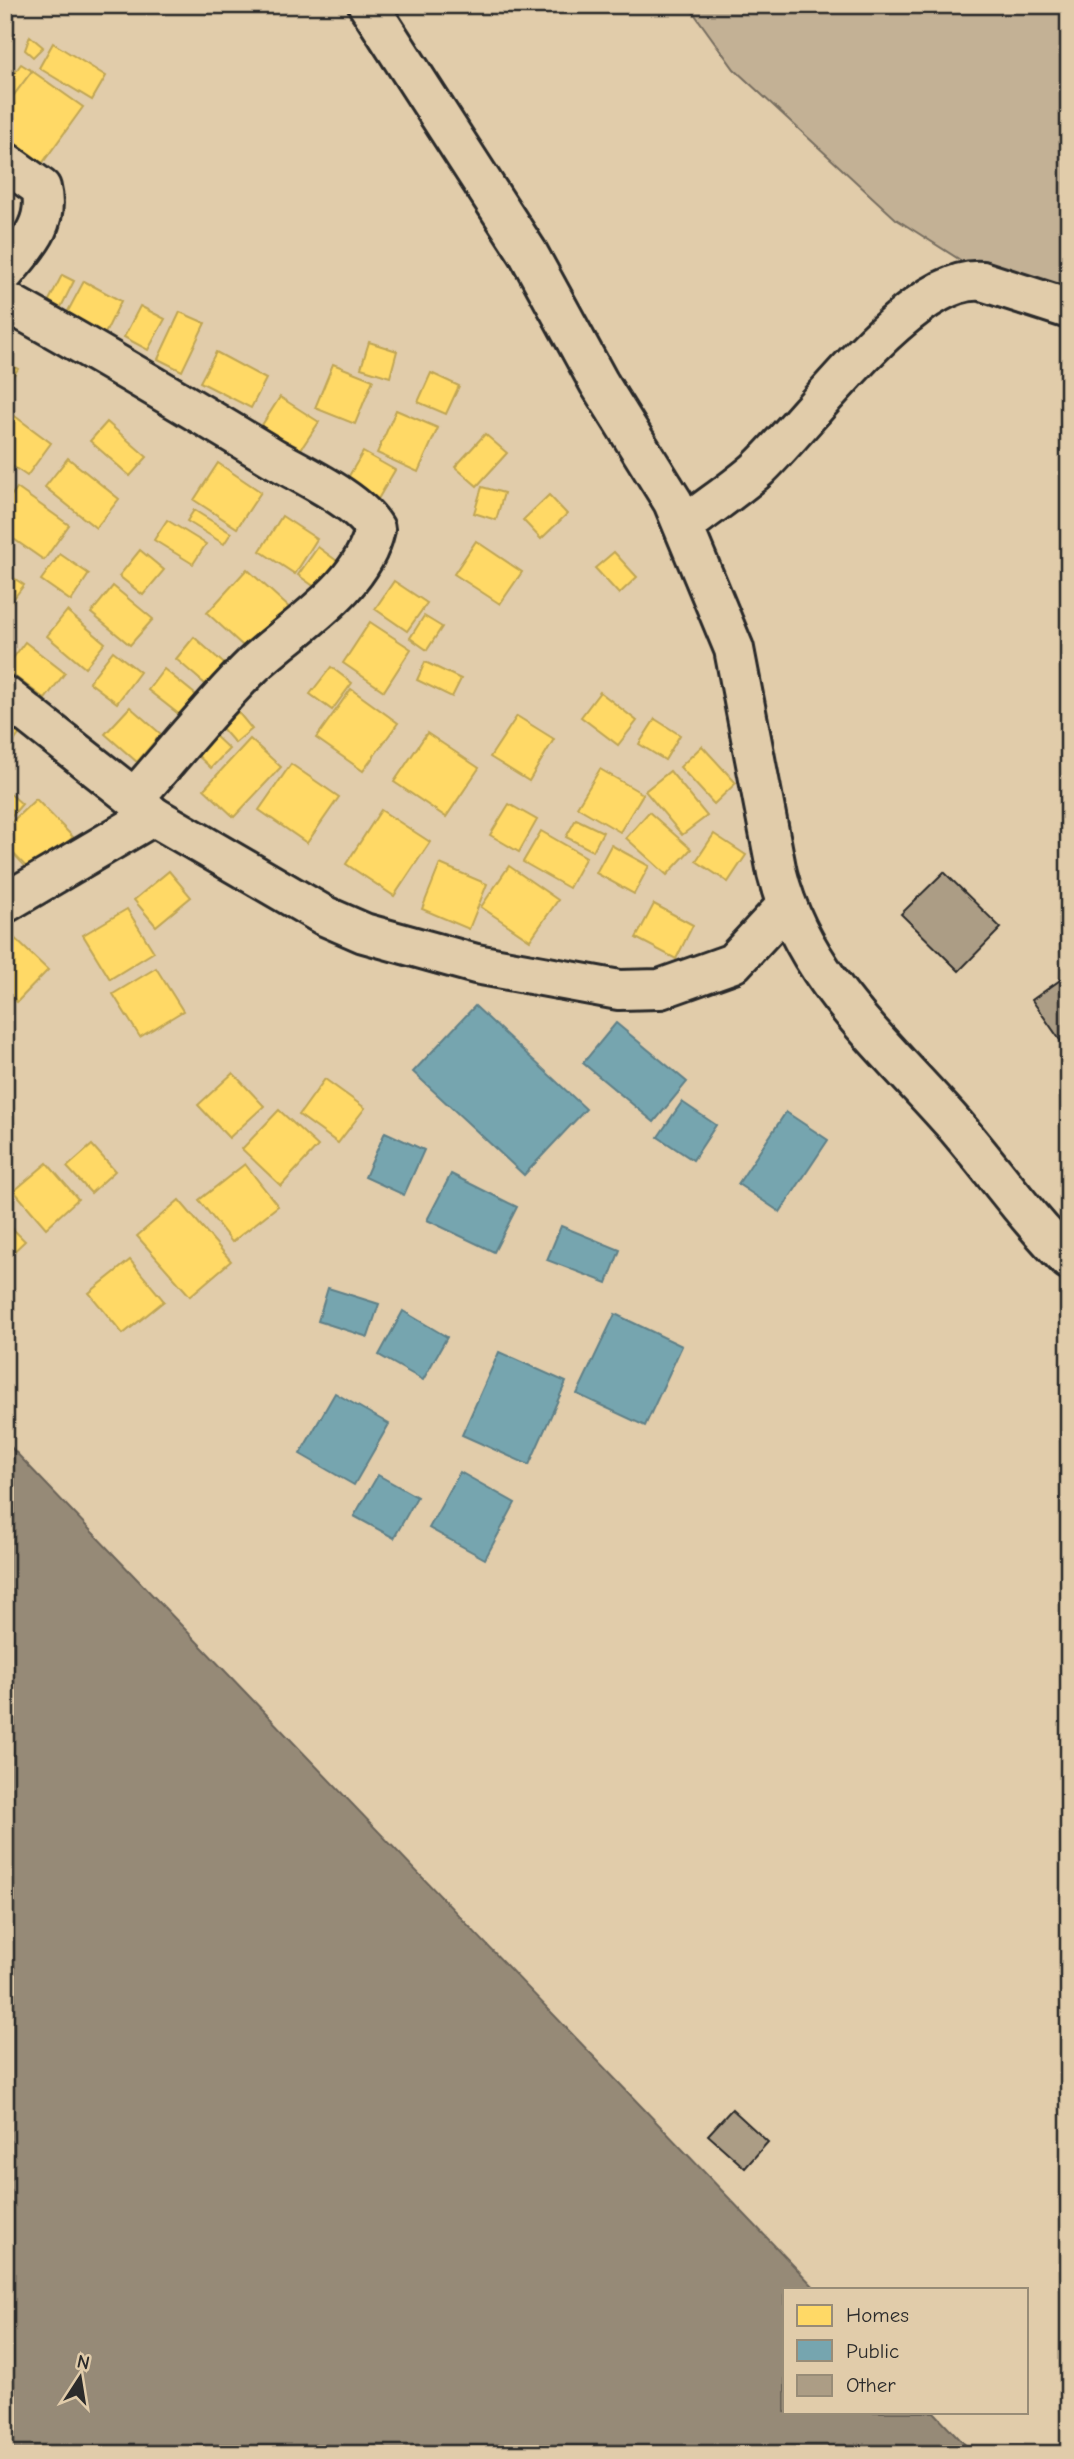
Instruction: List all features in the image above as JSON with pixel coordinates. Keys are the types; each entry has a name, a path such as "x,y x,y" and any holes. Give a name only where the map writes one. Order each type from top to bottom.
{"street":[{"path":"368,5 528,253 599,383 673,502 734,649 785,906 798,935 833,989 1069,1260"},
{"path":"5,162 41,188 44,201 42,221 5,272"},
{"path":"684,526 756,471 910,309 942,288 967,280 998,283 1069,309"},
{"path":"5,301 121,364 330,492 368,516 375,529 363,561 328,600 251,667 144,807 5,904"},
{"path":"5,696 144,807 325,916 364,933 476,964 619,990 660,989 733,962 785,906"}],"shaded area":[{"path":"688,5 1069,5 1069,292 1021,283 965,263 896,219 734,69"},
{"path":"5,1441 815,2288 783,2288 783,2414 936,2414 974,2454 5,2454"}],"building: Homes":[{"path":"30,36 43,47 33,57 25,50"},
{"path":"53,43 106,76 92,100 39,68"},
{"path":"21,64 32,71 5,107 5,86"},
{"path":"32,71 83,107 36,172 5,150 5,107"},
{"path":"62,275 74,281 53,323 40,318"},
{"path":"84,281 121,301 99,346 60,326"},
{"path":"140,306 165,319 148,350 124,337"},
{"path":"180,312 205,323 182,371 158,359"},
{"path":"369,342 397,351 390,377 361,368"},
{"path":"216,352 266,379 251,408 200,382"},
{"path":"5,361 18,369 5,387"},
{"path":"333,364 373,380 355,424 315,408"},
{"path":"431,373 459,386 446,414 418,402"},
{"path":"280,397 319,422 293,461 255,436"},
{"path":"396,410 438,428 418,472 377,453"},
{"path":"12,414 51,443 27,476 5,461 5,424"},
{"path":"107,422 147,457 130,476 90,441"},
{"path":"485,434 507,453 477,486 455,467"},
{"path":"363,452 395,470 371,511 339,493"},
{"path":"68,458 119,499 96,528 45,487"},
{"path":"218,463 261,492 237,528 194,500"},
{"path":"482,487 504,493 496,520 474,513"},
{"path":"17,488 69,525 44,560 5,533 5,504"},
{"path":"549,495 567,514 541,539 523,520"},
{"path":"194,510 231,533 224,544 187,521"},
{"path":"282,516 317,539 295,574 260,551"},
{"path":"167,520 206,544 193,564 154,540"},
{"path":"476,541 522,572 500,604 454,574"},
{"path":"318,547 348,569 329,597 298,575"},
{"path":"140,550 164,570 143,595 119,576"},
{"path":"614,552 637,577 619,594 595,568"},
{"path":"60,554 89,574 71,601 41,580"},
{"path":"247,569 293,611 253,655 207,613"},
{"path":"5,572 24,585 8,606 5,604"},
{"path":"394,581 427,603 407,631 375,609"},
{"path":"113,586 153,619 130,645 91,613"},
{"path":"67,611 105,643 85,668 47,636"},
{"path":"424,616 442,627 427,650 410,638"},
{"path":"370,622 411,649 384,691 343,663"},
{"path":"194,637 230,669 212,690 176,659"},
{"path":"25,642 65,673 45,699 5,669"},
{"path":"113,651 140,672 117,703 89,682"},
{"path":"425,662 461,679 452,697 417,680"},
{"path":"331,667 352,683 332,710 310,694"},
{"path":"164,669 201,699 185,719 148,690"},
{"path":"351,689 398,723 363,771 316,738"},
{"path":"600,692 637,721 618,745 581,717"},
{"path":"130,707 161,734 137,762 105,734"},
{"path":"238,712 252,729 235,743 221,727"},
{"path":"517,716 554,739 529,781 490,757"},
{"path":"655,719 680,735 665,760 639,744"},
{"path":"5,722 20,733 6,753 5,753"},
{"path":"212,733 229,749 211,768 194,752"},
{"path":"427,733 479,768 446,817 394,782"},
{"path":"250,739 281,767 234,817 204,789"},
{"path":"702,746 736,783 714,804 680,767"},
{"path":"291,764 339,797 307,843 259,810"},
{"path":"600,769 643,794 620,832 577,807"},
{"path":"670,771 707,816 682,835 645,791"},
{"path":"5,789 22,804 5,824"},
{"path":"36,799 73,837 33,874 5,845 5,828"},
{"path":"509,804 537,820 519,852 490,835"},
{"path":"381,810 430,842 394,896 346,864"},
{"path":"649,812 691,849 667,875 626,838"},
{"path":"576,819 603,832 593,851 566,837"},
{"path":"541,831 586,857 569,888 523,862"},
{"path":"714,834 746,855 728,882 696,861"},
{"path":"611,845 649,866 634,894 596,873"},
{"path":"440,864 487,884 469,929 422,909"},
{"path":"509,866 558,900 530,940 481,907"},
{"path":"169,871 191,897 156,926 134,900"},
{"path":"654,904 693,925 676,959 636,938"},
{"path":"127,909 154,952 110,979 83,935"},
{"path":"8,932 48,970 17,1002 5,991 5,935"},
{"path":"156,968 183,1011 140,1037 113,994"},
{"path":"233,1073 264,1106 229,1138 198,1105"},
{"path":"325,1079 365,1108 338,1143 299,1115"},
{"path":"279,1110 318,1146 281,1186 242,1149"},
{"path":"92,1145 115,1171 91,1193 67,1167"},
{"path":"47,1163 78,1199 46,1228 14,1191"},
{"path":"245,1164 278,1206 232,1242 199,1200"},
{"path":"179,1200 231,1261 190,1296 137,1236"},
{"path":"5,1221 25,1241 5,1260"},
{"path":"130,1260 164,1301 123,1334 89,1293"}],"building: Public":[{"path":"475,1006 586,1109 524,1175 413,1072"},
{"path":"616,1023 687,1082 654,1122 583,1063"},
{"path":"682,1102 716,1125 693,1160 658,1137"},
{"path":"786,1112 828,1140 780,1212 738,1184"},
{"path":"385,1132 424,1150 404,1195 365,1177"},
{"path":"451,1174 517,1207 494,1252 427,1220"},
{"path":"561,1226 620,1250 607,1283 547,1260"},
{"path":"328,1288 379,1304 368,1337 318,1321"},
{"path":"403,1311 447,1337 423,1380 379,1355"},
{"path":"615,1314 682,1346 645,1426 577,1394"},
{"path":"499,1352 566,1382 529,1465 462,1435"},
{"path":"335,1393 389,1424 354,1485 300,1454"},
{"path":"460,1472 515,1503 485,1559 429,1528"},
{"path":"378,1475 417,1497 394,1538 354,1516"}],"building: Other":[{"path":"944,872 1001,928 959,971 901,914"},
{"path":"1066,976 1069,980 1069,1053 1032,1000"},
{"path":"732,2109 768,2142 745,2168 708,2135"}]}
